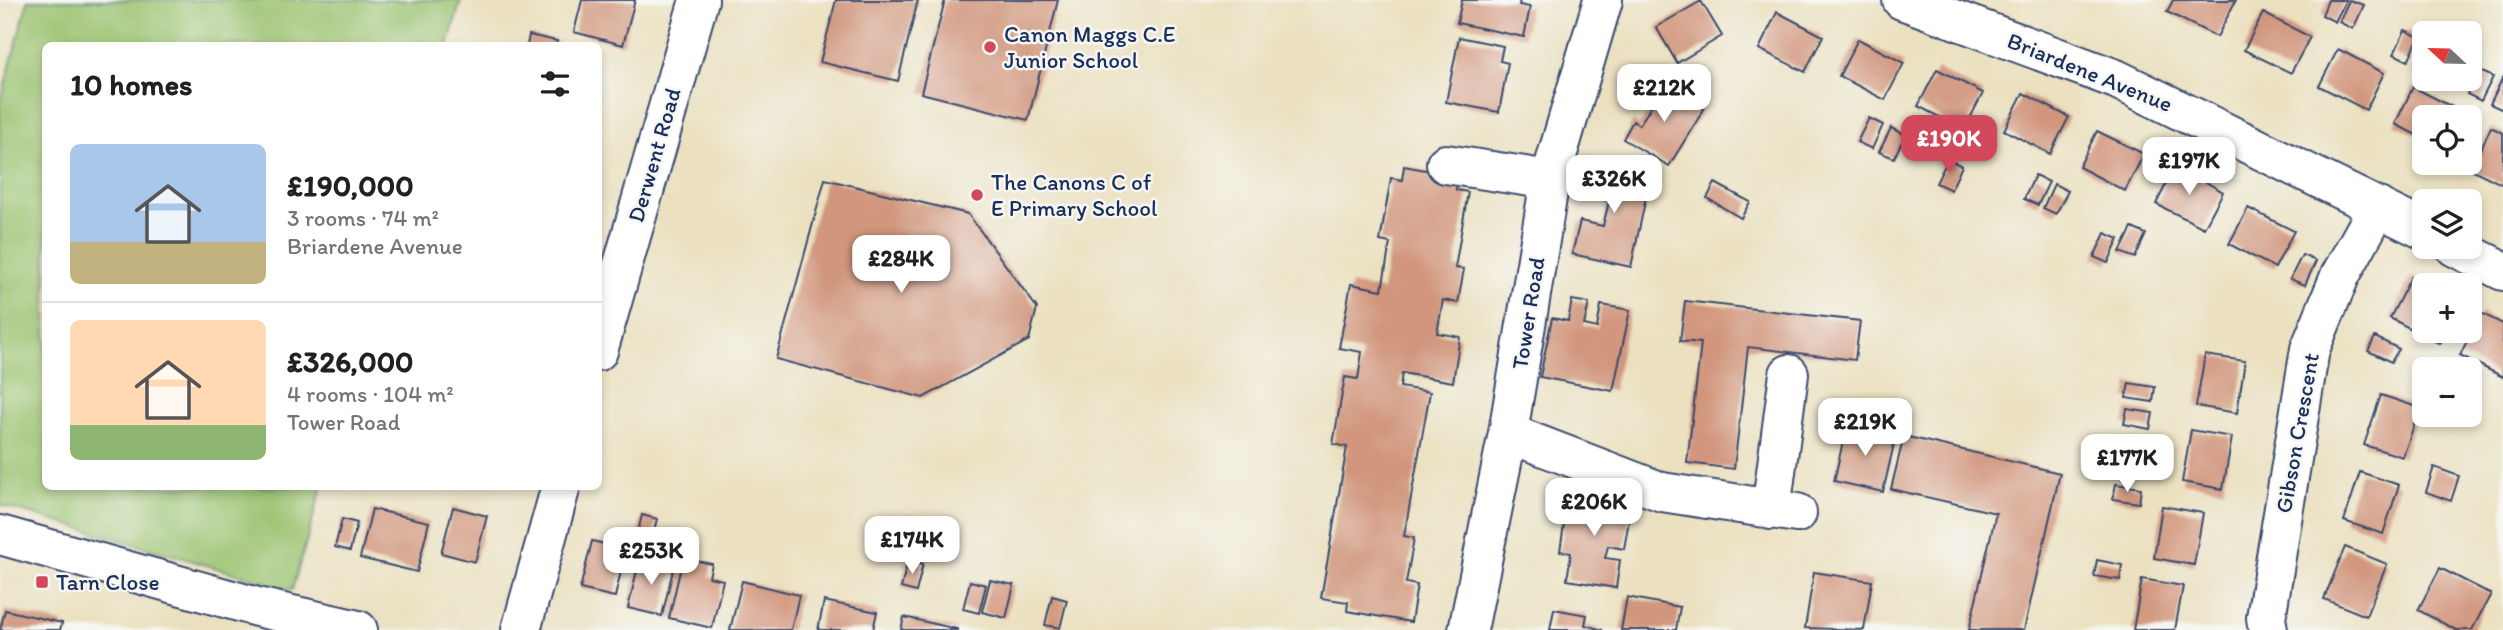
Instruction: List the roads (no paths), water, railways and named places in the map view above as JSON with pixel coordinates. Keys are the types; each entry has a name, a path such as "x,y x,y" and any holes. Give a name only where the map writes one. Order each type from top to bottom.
{"street":[{"name":"Derwent Road","path":"602,337 699,0"},
{"name":"Tower Road","path":"1468,630 1508,433 1550,180 1603,0"},
{"name":"Briardene Avenue","path":"1902,0 2116,79 2412,224"},
{"path":"1446,164 1550,180"},
{"name":"Gibson Crescent","path":"2268,630 2266,618 2310,349 2340,276 2378,207"},
{"path":"2479,259 2503,271"},
{"path":"1508,433 1662,492 1784,512 1788,374"},
{"path":"521,630 560,490"},
{"path":"0,535 254,619 358,630"}],"place":[{"name":"Canon Maggs C.E Junior School","path":"990,47"},
{"name":"The Canons C of E Primary School","path":"977,195"},
{"name":"Tarn Close","path":"42,582"}]}
